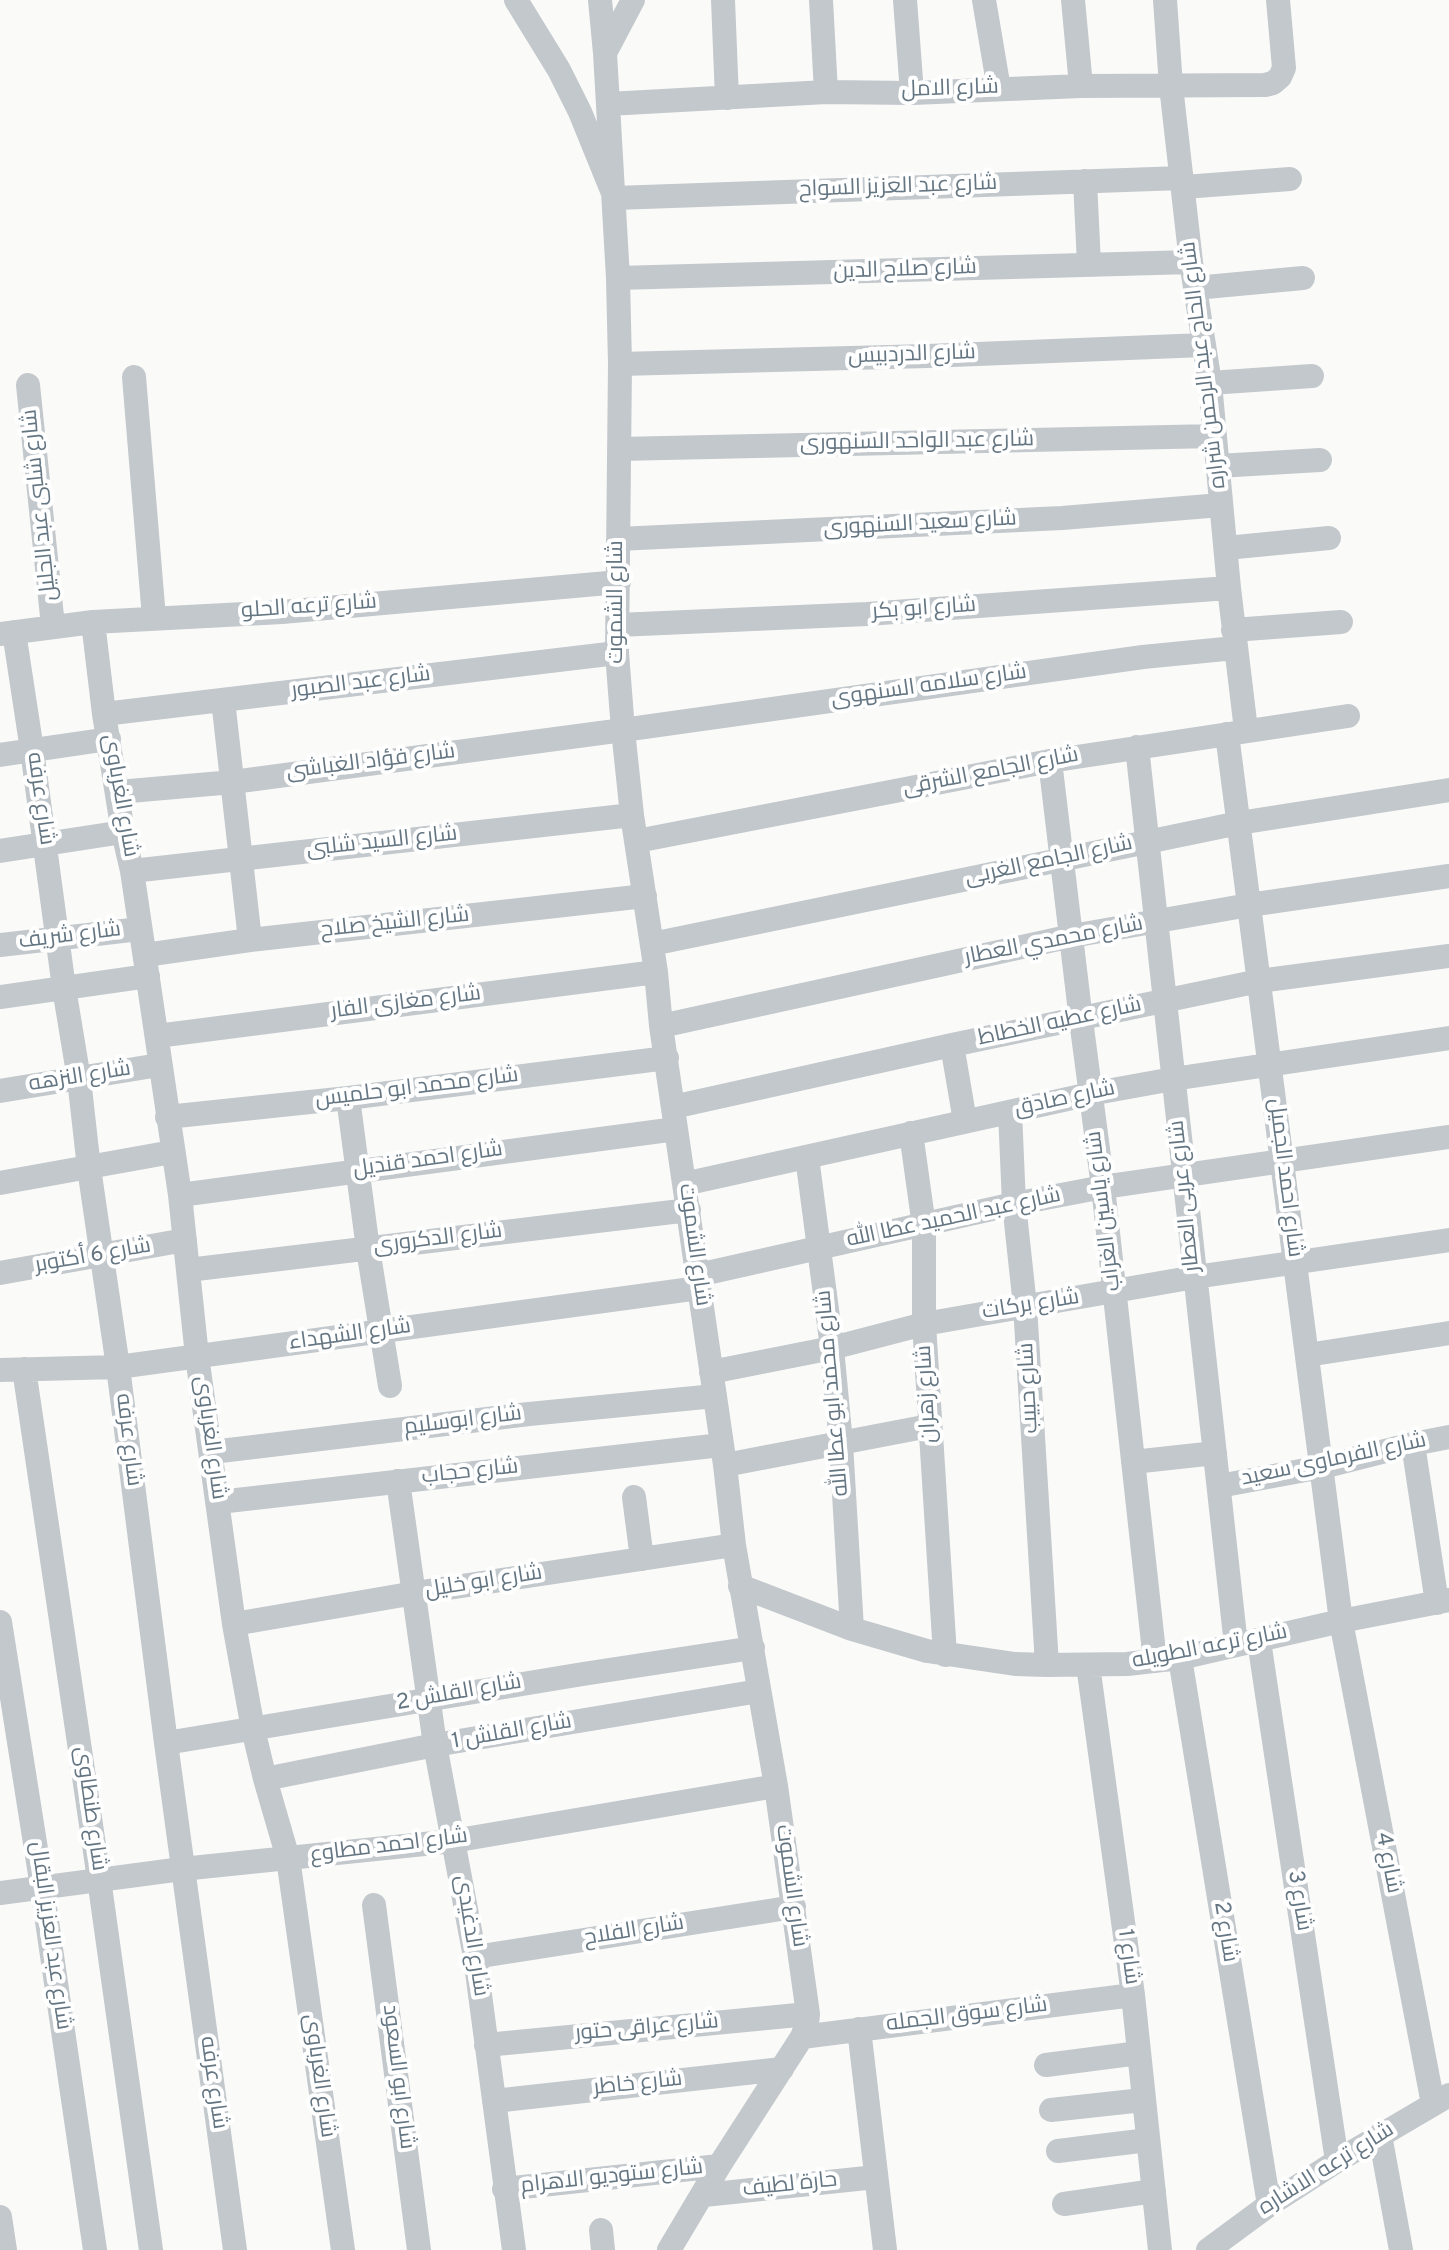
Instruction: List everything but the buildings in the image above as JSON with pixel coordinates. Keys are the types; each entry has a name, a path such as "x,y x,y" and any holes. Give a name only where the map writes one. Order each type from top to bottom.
{"street":[{"name":"شارع الشموت","path":"516,0 559,70 580,112 615,198"},
{"name":"شارع الشموت","path":"600,0 618,278 617,653 623,730 632,815 734,1545 794,1907 805,2026"},
{"path":"605,53 633,0"},
{"path":"723,0 727,98"},
{"path":"821,0 826,92"},
{"path":"905,0 912,93"},
{"path":"984,0 999,89"},
{"path":"1073,0 1081,86"},
{"name":"شارع الحاج عبد الرحمن شراره","path":"1165,0 1171,86 1191,262 1210,383 1234,639 1237,732"},
{"name":"شارع الامل","path":"608,104 826,92 1265,85 1280,77 1284,68 1278,0"},
{"name":"شارع عبد العزيز السواح","path":"615,198 1085,181 1290,179"},
{"path":"1085,181 1089,264"},
{"name":"شارع صلاح الدين","path":"618,278 1191,262"},
{"path":"1195,288 1303,278"},
{"name":"شارع الدردبيس","path":"620,364 1204,345"},
{"path":"1210,383 1312,376"},
{"path":"134,377 154,618"},
{"name":"شارع شلبى عبد الجليل","path":"28,385 53,626"},
{"name":"شارع عبد الواحد السنهورى","path":"619,449 1214,436"},
{"path":"1218,466 1320,460"},
{"name":"شارع سعيد السنهورى","path":"618,539 1062,518 1221,505"},
{"path":"1226,548 1329,538"},
{"name":"شارع ترعه الحلو","path":"7,633 93,622 282,612 619,582"},
{"name":"شارع ابو بكر","path":"618,625 867,614 1229,588"},
{"name":"شارع الغرباوى","path":"93,622 104,714 132,871 180,1195 197,1356 234,1624 253,1729 288,1858 343,2250"},
{"name":"شارع سلامه السنهوى","path":"623,730 1143,657 1341,622"},
{"name":"شارع عرفه","path":"7,633 32,750 79,1079 235,2250"},
{"name":"شارع عبد الصبور","path":"104,714 617,653"},
{"path":"223,700 250,940"},
{"name":"شارع الجامع الشرقى","path":"637,841 1050,761 1348,716"},
{"name":"شارع فؤاد الغباشى","path":"118,792 233,782 623,730"},
{"name":"شارع احمد الجميل","path":"1237,732 1239,823 1341,1621"},
{"path":"0,755 109,739"},
{"name":"شارع عربى العطار","path":"1137,747 1219,1486 1247,1643"},
{"name":"شارع ياسين الغراب","path":"1050,761 1103,1187 1155,1661"},
{"name":"شارع الجامع الغربى","path":"652,944 1239,823 1449,790"},
{"name":"شارع السيد شلبى","path":"132,871 632,815"},
{"path":"0,851 123,832"},
{"name":"شارع محمدي العطار","path":"661,1026 1072,936 1249,905 1449,876"},
{"name":"شارع الشيخ صلاح","path":"0,997 64,988 250,940 645,896"},
{"name":"شارع شريف","path":"0,945 140,929"},
{"name":"شارع عطيه الخطاط","path":"675,1118 952,1045 1259,981 1449,956"},
{"name":"شارع مغازى الفار","path":"157,1036 656,972"},
{"name":"شارع صادق","path":"684,1184 1090,1094 1449,1038"},
{"path":"952,1045 965,1121"},
{"name":"شارع محمد ابو حلميس","path":"167,1117 667,1058"},
{"name":"شارع النزهه","path":"0,1091 159,1065"},
{"path":"348,1098 390,1386"},
{"name":"شارع حبيب","path":"1010,1112 1047,1665"},
{"name":"شارع احمد قنديل","path":"180,1195 358,1170 675,1118"},
{"name":"شارع زهران","path":"911,1133 924,1226 924,1324 945,1655"},
{"name":"شارع عبد الحميد عطا الله","path":"699,1281 819,1249 1014,1204 1103,1187 1449,1137"},
{"path":"0,1183 172,1152"},
{"name":"شارع محمد ابو عطا الله","path":"807,1157 832,1348 852,1629"},
{"name":"شارع الدكرورى","path":"188,1270 689,1210"},
{"name":"شارع 6 أكتوبر","path":"0,1273 185,1240"},
{"name":"شارع بركات","path":"713,1384 924,1324 1195,1277 1449,1240"},
{"name":"شارع الشهداء","path":"12,1370 118,1367 382,1331 699,1281"},
{"path":"1307,1355 1449,1333"},
{"name":"شارع طنطاوى","path":"12,1370 99,1879 151,2250"},
{"name":"شارع ابوسليم","path":"212,1452 529,1414 713,1384"},
{"name":"شارع حجاب","path":"219,1502 398,1481 841,1443 929,1426"},
{"name":"شارع الفرماوى سعيد","path":"1219,1486 1322,1467 1449,1437"},
{"path":"1413,1444 1443,1602"},
{"path":"1133,1462 1215,1453"},
{"name":"شارع الدغيدى","path":"398,1481 435,1745 475,1957 514,2250"},
{"path":"634,1497 642,1559"},
{"name":"شارع ابو خليل","path":"234,1624 734,1545"},
{"name":"شارع ترعه الطويله","path":"740,1586 885,1640 945,1655 1047,1665 1180,1658 1341,1621 1443,1602"},
{"name":"شارع 4","path":"1341,1621 1441,2100"},
{"name":"شارع عبد العزيز البقال","path":"0,1622 95,2250"},
{"name":"شارع 3","path":"1247,1643 1337,2161"},
{"name":"شارع القلش 2","path":"166,1743 753,1648"},
{"name":"شارع 2","path":"1180,1658 1269,2205"},
{"name":"شارع 1","path":"1088,1665 1133,1995 1160,2250"},
{"name":"شارع القلش 1","path":"265,1779 435,1745 759,1691"},
{"name":"شارع احمد مطاوع","path":"0,1893 182,1869 453,1841 776,1786"},
{"name":"شارع ابو السعود","path":"374,1905 419,2250"},
{"name":"شارع الفلاح","path":"475,1957 794,1907"},
{"name":"شارع سوق الجمله","path":"805,2026 859,2029 1133,1995"},
{"path":"669,2250 782,2069 805,2026"},
{"name":"شارع عراقى حتور","path":"486,2045 805,2026"},
{"path":"859,2029 885,2250"},
{"path":"1046,2065 1139,2053"},
{"name":"شارع خاطر","path":"494,2101 782,2069"},
{"path":"1051,2110 1143,2100"},
{"name":"شارع ترعه الاشاره","path":"1208,2250 1337,2161 1441,2100"},
{"path":"1380,2135 1401,2250"},
{"path":"1058,2151 1148,2140"},
{"name":"شارع ستوديو الاهرام","path":"504,2189 719,2166"},
{"name":"حارة لطيف","path":"704,2195 876,2177"},
{"path":"1064,2204 1154,2191"},
{"path":"0,2217 5,2250"}]}
